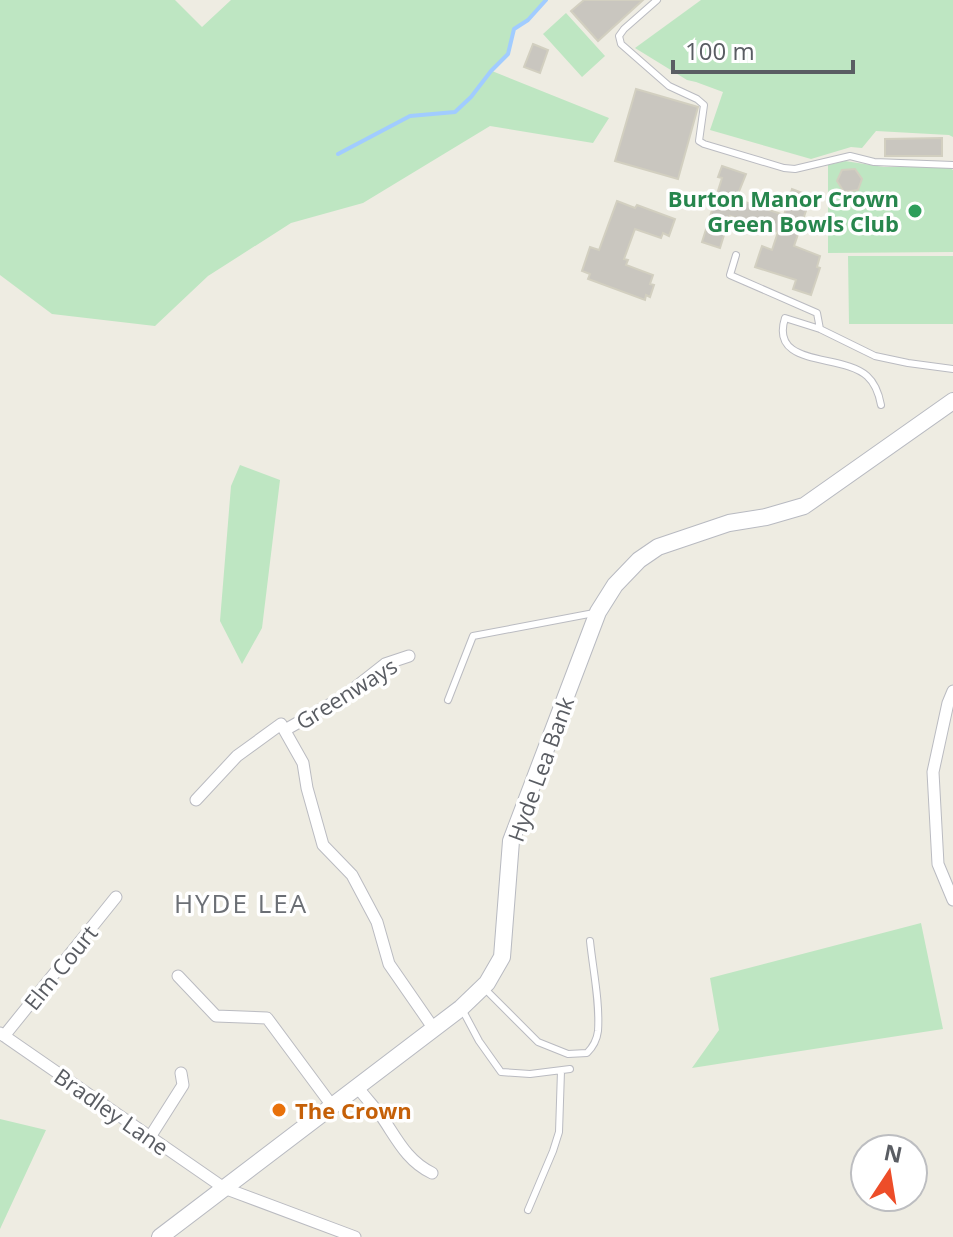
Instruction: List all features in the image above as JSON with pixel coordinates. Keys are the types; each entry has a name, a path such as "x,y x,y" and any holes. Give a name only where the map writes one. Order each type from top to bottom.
{"street":[{"name":"Hyde Lea Bank","path":"160,1237 358,1088 461,1008 483,987 502,957 511,841 598,612 615,585 639,560 658,547 729,523 804,506 953,401"},
{"name":"Greenways","path":"196,800 237,756 283,727 343,697 385,664 409,656"},
{"path":"953,691 933,772 938,864 953,900"},
{"path":"283,727 303,763 323,845 352,875 377,922 389,964 434,1029"},
{"name":"Elm Court","path":"2,1034 116,897"},
{"path":"178,976 216,1016 267,1018 333,1107"},
{"name":"Bradley Lane","path":"2,1034 224,1188 355,1237"},
{"path":"150,1137 183,1085 181,1073"},
{"path":"358,1088 409,1157 432,1173"}],"lane":[{"path":"657,0 624,29 619,36 621,44 669,86 704,105 699,141 704,144 795,169 850,156 874,162 953,165"},
{"path":"736,255 730,275 817,313 820,329"},
{"path":"881,405 878,389 867,375 853,368 798,354 786,346 781,330 785,318 820,329 875,356 953,369"},
{"path":"448,700 473,636 598,612"},
{"path":"483,987 538,1042 568,1054 587,1053 598,1030 590,941"},
{"path":"461,1008 501,1072 530,1074 570,1069"},
{"path":"528,1210 559,1132 561,1071"}],"green space":[{"path":"0,0 175,0 202,27 231,0 546,0 528,20 514,29 508,54 492,71 609,118 593,143 490,126 363,203 291,223 208,276 155,326 52,314 0,275"},
{"path":"701,0 953,0 953,137 876,131 862,148 851,147 811,159 710,130 723,92 687,80 635,48"},
{"path":"566,13 605,56 582,77 543,34"},
{"path":"845,161 884,167 949,167 953,170 953,252 828,253 828,165"},
{"path":"848,256 953,256 953,324 849,324"},
{"path":"240,465 280,480 262,628 242,664 220,621 231,486"},
{"path":"921,923 943,1029 692,1068 719,1030 710,978"},
{"path":"0,1119 46,1130 0,1229"}],"building":[{"path":"584,0 643,0 598,41 571,11"},
{"path":"533,44 548,50 540,73 524,67"},
{"path":"636,89 698,107 678,179 615,161"},
{"path":"942,138 942,156 885,156 885,139"},
{"path":"722,166 746,174 736,199 784,215 792,189 811,196 794,246 820,256 817,267 820,268 811,295 793,289 796,280 755,267 762,246 772,250 778,232 730,216 720,248 702,242 722,178 718,177"},
{"path":"855,169 862,179 858,190 844,192 837,181 842,170"},
{"path":"617,201 675,219 669,236 663,233 661,238 635,229 624,259 628,260 626,265 653,275 650,284 654,285 650,297 646,295 645,300 588,279 590,274 582,271 590,247 599,250"}],"waterway":[{"path":"338,154 410,116 455,112 508,54 514,29 528,20 546,0"}],"place":[{"name":"Burton Manor Crown Green Bowls Club","path":"915,211"},
{"name":"The Crown","path":"279,1110"}],"district":[{"name":"HYDE LEA","path":"241,903"}]}
